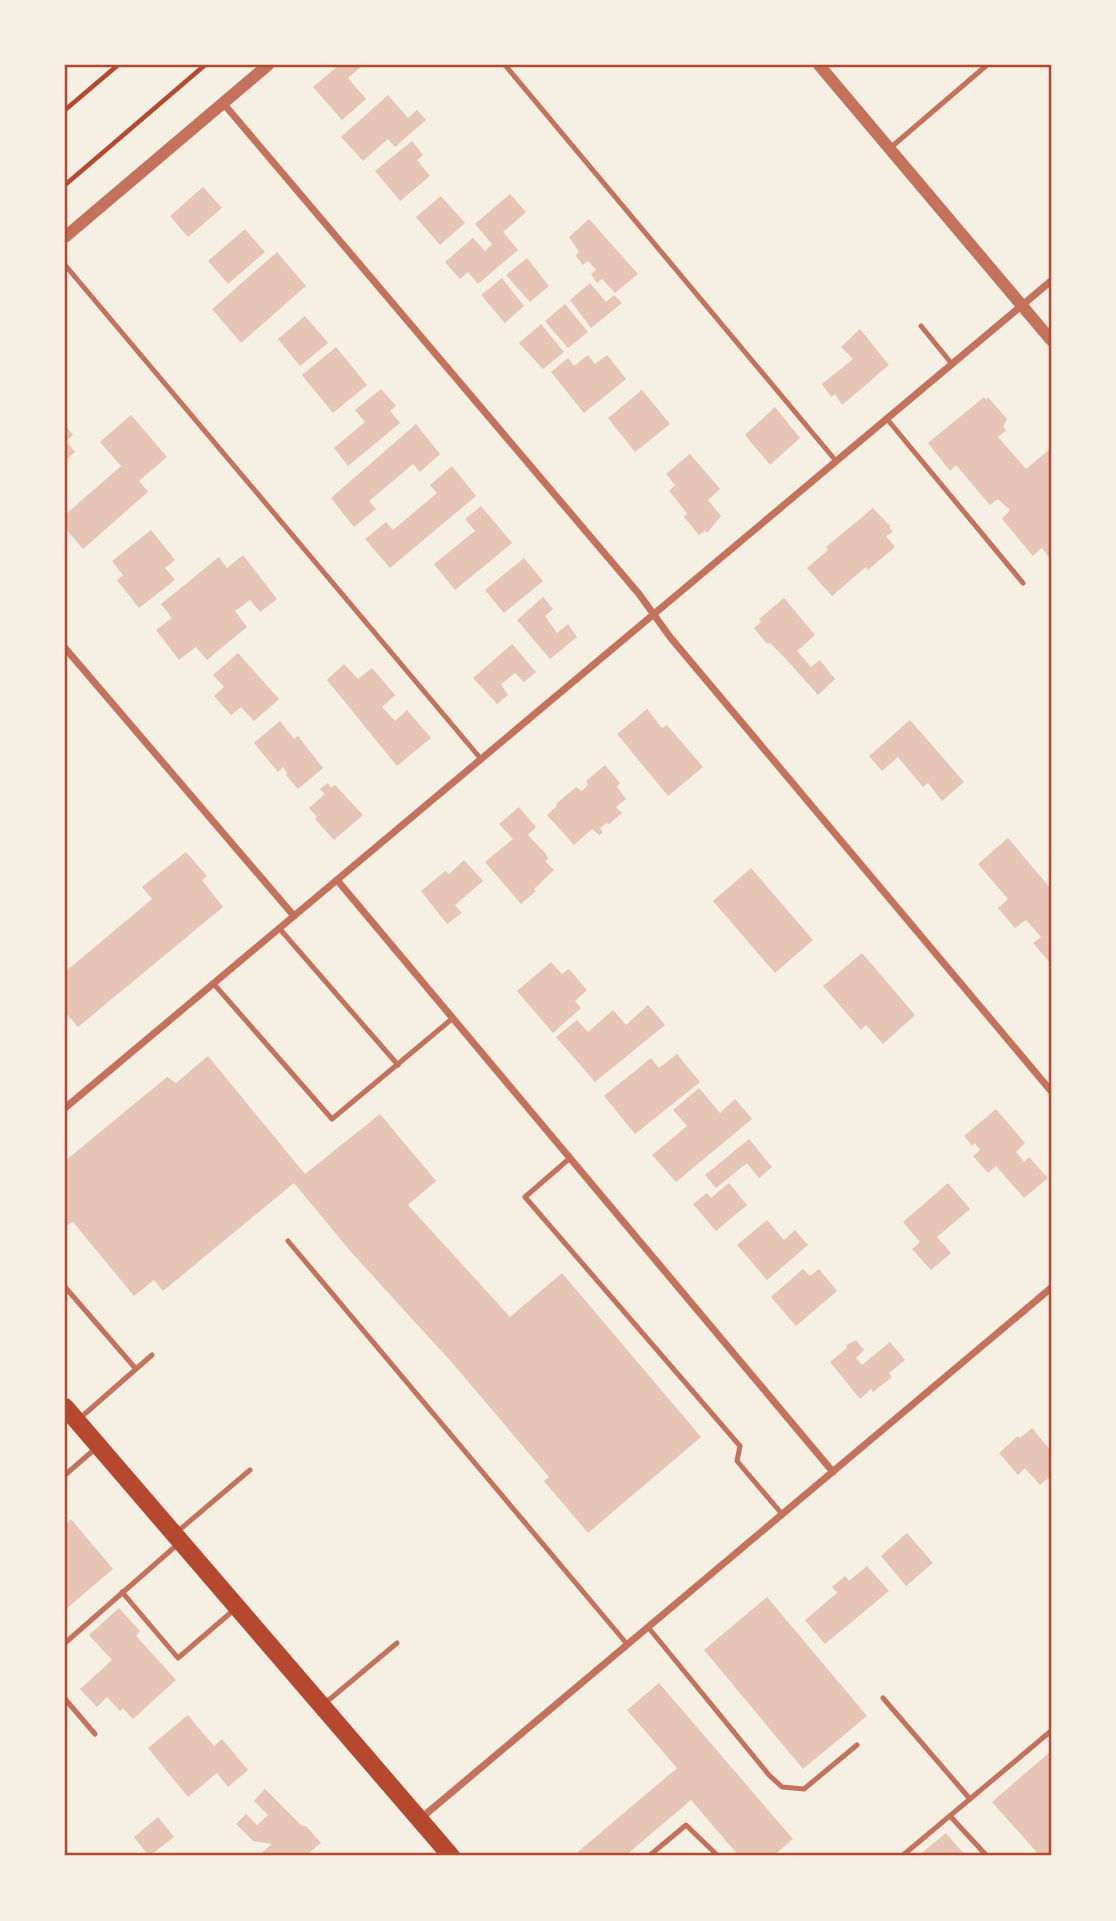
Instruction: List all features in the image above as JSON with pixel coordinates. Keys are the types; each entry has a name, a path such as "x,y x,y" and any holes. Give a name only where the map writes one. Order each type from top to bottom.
{"main road":[{"path":"71,1414 451,1856"}],"street":[{"path":"65,237 268,65"},
{"path":"819,65 1051,340"},
{"path":"223,103 654,614 670,637 1051,1091"},
{"path":"65,1108 1051,281"},
{"path":"65,648 294,916"},
{"path":"337,880 833,1472"},
{"path":"419,1819 1051,1288"}],"lane":[{"path":"505,65 836,461"},
{"path":"889,149 987,65"},
{"path":"65,265 481,759"},
{"path":"921,326 952,364"},
{"path":"887,419 1023,583"},
{"path":"279,928 398,1065"},
{"path":"213,983 331,1119 453,1018"},
{"path":"570,1158 525,1197 740,1446 737,1461 782,1514"},
{"path":"288,1241 627,1644"},
{"path":"65,1287 136,1369"},
{"path":"71,1414 152,1355"},
{"path":"65,1475 98,1446"},
{"path":"65,1643 250,1470"},
{"path":"122,1592 178,1658 237,1607"},
{"path":"648,1627 720,1717 782,1787 804,1789 856,1745"},
{"path":"322,1706 397,1643"},
{"path":"883,1698 970,1799"},
{"path":"65,1699 95,1734"},
{"path":"902,1856 1051,1731"},
{"path":"950,1816 987,1856"},
{"path":"649,1856 686,1825 718,1856"}],"path":[{"path":"65,110 118,65"},
{"path":"65,185 205,65"}],"building":[{"path":"339,65 363,65 348,78 366,99 342,120 313,87"},
{"path":"388,95 408,118 417,110 426,120 395,147 388,139 363,161 341,137"},
{"path":"412,141 423,155 417,160 430,176 400,201 375,171"},
{"path":"203,187 222,208 188,237 170,216"},
{"path":"510,194 526,212 503,232 518,250 478,284 468,272 460,279 445,262 473,238 485,251 492,244 475,224"},
{"path":"441,196 465,223 440,245 416,217"},
{"path":"589,219 638,274 615,293 602,279 597,283 591,274 596,270 588,261 583,265 576,256 579,252 569,237"},
{"path":"245,229 265,252 228,284 208,261"},
{"path":"277,252 306,286 241,343 212,309"},
{"path":"527,258 549,286 530,302 506,275"},
{"path":"502,278 524,306 505,323 481,295"},
{"path":"590,283 606,302 614,295 622,303 591,328 570,300"},
{"path":"565,304 588,332 568,348 545,321"},
{"path":"305,316 328,343 300,366 278,339"},
{"path":"541,324 564,352 543,369 519,343"},
{"path":"860,329 889,365 842,405 835,394 831,397 822,384 853,359 841,347"},
{"path":"336,347 367,385 333,413 302,375"},
{"path":"588,355 595,364 607,355 626,379 584,413 551,372 568,358 574,366"},
{"path":"381,389 396,406 390,411 400,423 348,466 334,448 365,422 355,410"},
{"path":"642,390 670,424 635,452 608,418"},
{"path":"984,397 986,400 988,397 1007,419 1003,427 1006,430 998,437 1026,469 1051,448 1051,560 1042,548 1033,556 1002,519 1010,510 998,499 990,505 956,465 950,471 928,443"},
{"path":"775,407 800,438 770,465 745,435"},
{"path":"131,415 167,457 139,481 148,492 83,549 65,528 65,515 121,466 100,442"},
{"path":"416,424 440,454 420,472 413,464 369,501 376,509 354,527 331,498"},
{"path":"65,425 73,435 66,441 75,452 65,461"},
{"path":"690,454 720,489 708,500 721,516 707,533 705,531 699,535 684,517 687,513 669,491 675,485 666,474"},
{"path":"452,466 476,496 390,568 365,539 386,522 393,530 437,493 430,485"},
{"path":"481,506 512,543 455,590 434,564 475,531 465,519"},
{"path":"873,508 891,527 893,532 886,536 895,547 832,596 807,568 828,550 826,547"},
{"path":"151,530 175,560 165,568 175,580 139,608 117,580 123,575 112,561"},
{"path":"243,555 277,599 260,612 250,600 235,611 247,627 207,660 196,647 179,660 156,630 172,618 161,604 219,557 227,568"},
{"path":"524,558 543,581 504,613 485,590"},
{"path":"543,597 553,609 545,616 557,633 568,624 577,637 550,659 517,620"},
{"path":"784,598 815,635 797,651 811,667 820,660 835,679 818,695 754,628 761,622 759,619"},
{"path":"512,644 536,672 524,682 515,673 501,684 508,695 497,704 473,678"},
{"path":"238,653 279,699 254,721 241,707 231,715 214,696 224,687 213,675"},
{"path":"344,664 358,679 372,668 395,695 382,707 395,721 407,710 431,738 397,766 327,680"},
{"path":"647,709 662,728 667,725 703,767 668,796 617,734"},
{"path":"910,720 964,782 942,801 928,783 923,787 898,757 882,771 869,756"},
{"path":"280,721 294,739 298,736 323,768 298,789 283,767 278,772 254,743"},
{"path":"605,765 620,783 617,787 626,799 616,807 622,813 600,828 603,832 599,835 592,829 574,845 547,815 576,787 582,791 588,785 586,781"},
{"path":"328,783 331,788 335,785 363,815 334,840 309,808 325,794 320,789"},
{"path":"519,807 536,827 528,835 546,854 548,859 545,861 554,870 521,904 485,862 513,839 499,824"},
{"path":"1008,838 1051,889 1051,964 1033,943 1041,937 1026,920 1015,928 998,908 1008,899 978,864"},
{"path":"186,852 207,876 202,880 223,907 78,1027 65,1012 65,972 152,899 142,887"},
{"path":"464,860 483,881 455,905 462,913 447,924 421,891 445,871 449,874"},
{"path":"751,868 813,940 775,973 713,901"},
{"path":"862,953 915,1015 883,1044 866,1025 861,1030 823,986"},
{"path":"551,962 562,974 569,969 587,990 575,1001 581,1008 553,1033 517,991"},
{"path":"648,1005 665,1025 595,1082 556,1037 577,1020 588,1032 613,1010 626,1025"},
{"path":"677,1054 700,1082 635,1134 604,1096 651,1058 659,1068"},
{"path":"208,1056 305,1174 380,1114 436,1181 408,1205 510,1317 562,1273 701,1437 588,1533 544,1481 549,1477 454,1365 351,1252 294,1183 163,1291 154,1280 134,1296 73,1222 65,1226 65,1161 167,1077 176,1083"},
{"path":"699,1088 720,1113 735,1099 752,1119 676,1182 652,1155 687,1126 673,1110"},
{"path":"996,1109 1025,1143 1016,1152 1024,1162 1029,1157 1048,1178 1024,1198 996,1166 988,1173 973,1156 980,1150 975,1143 972,1146 964,1136"},
{"path":"749,1139 772,1167 759,1178 747,1163 716,1188 705,1175"},
{"path":"729,1183 747,1205 716,1231 693,1204 707,1193 711,1198"},
{"path":"948,1183 970,1209 937,1237 951,1253 931,1270 912,1249 920,1242 903,1222"},
{"path":"767,1220 784,1240 795,1230 808,1245 767,1280 737,1245"},
{"path":"803,1269 810,1276 819,1269 837,1291 796,1326 771,1297"},
{"path":"856,1340 864,1350 856,1358 862,1365 890,1342 905,1360 889,1373 892,1377 860,1399 830,1362 847,1348 846,1345"},
{"path":"1032,1428 1051,1451 1051,1476 1040,1485 1025,1468 1018,1475 999,1453"},
{"path":"71,1519 113,1569 65,1610 65,1525"},
{"path":"907,1533 933,1563 906,1586 881,1556"},
{"path":"867,1566 889,1591 825,1644 805,1620 837,1593 832,1587 845,1576 849,1581"},
{"path":"767,1597 867,1716 803,1769 704,1650"},
{"path":"119,1608 140,1631 136,1636 176,1680 133,1719 123,1708 120,1711 107,1697 97,1707 80,1689 112,1660 89,1635"},
{"path":"659,1683 793,1839 773,1856 739,1856 691,1800 625,1856 573,1856 677,1768 627,1710"},
{"path":"188,1715 214,1746 222,1739 248,1770 228,1787 217,1773 188,1797 148,1748"},
{"path":"1051,1751 1051,1856 1040,1856 992,1802"},
{"path":"265,1789 321,1843 305,1856 258,1856 272,1844 253,1841 236,1824 246,1814 257,1825 268,1815 254,1801"},
{"path":"158,1817 174,1837 149,1856 134,1837"},
{"path":"946,1833 966,1856 918,1856"}]}
